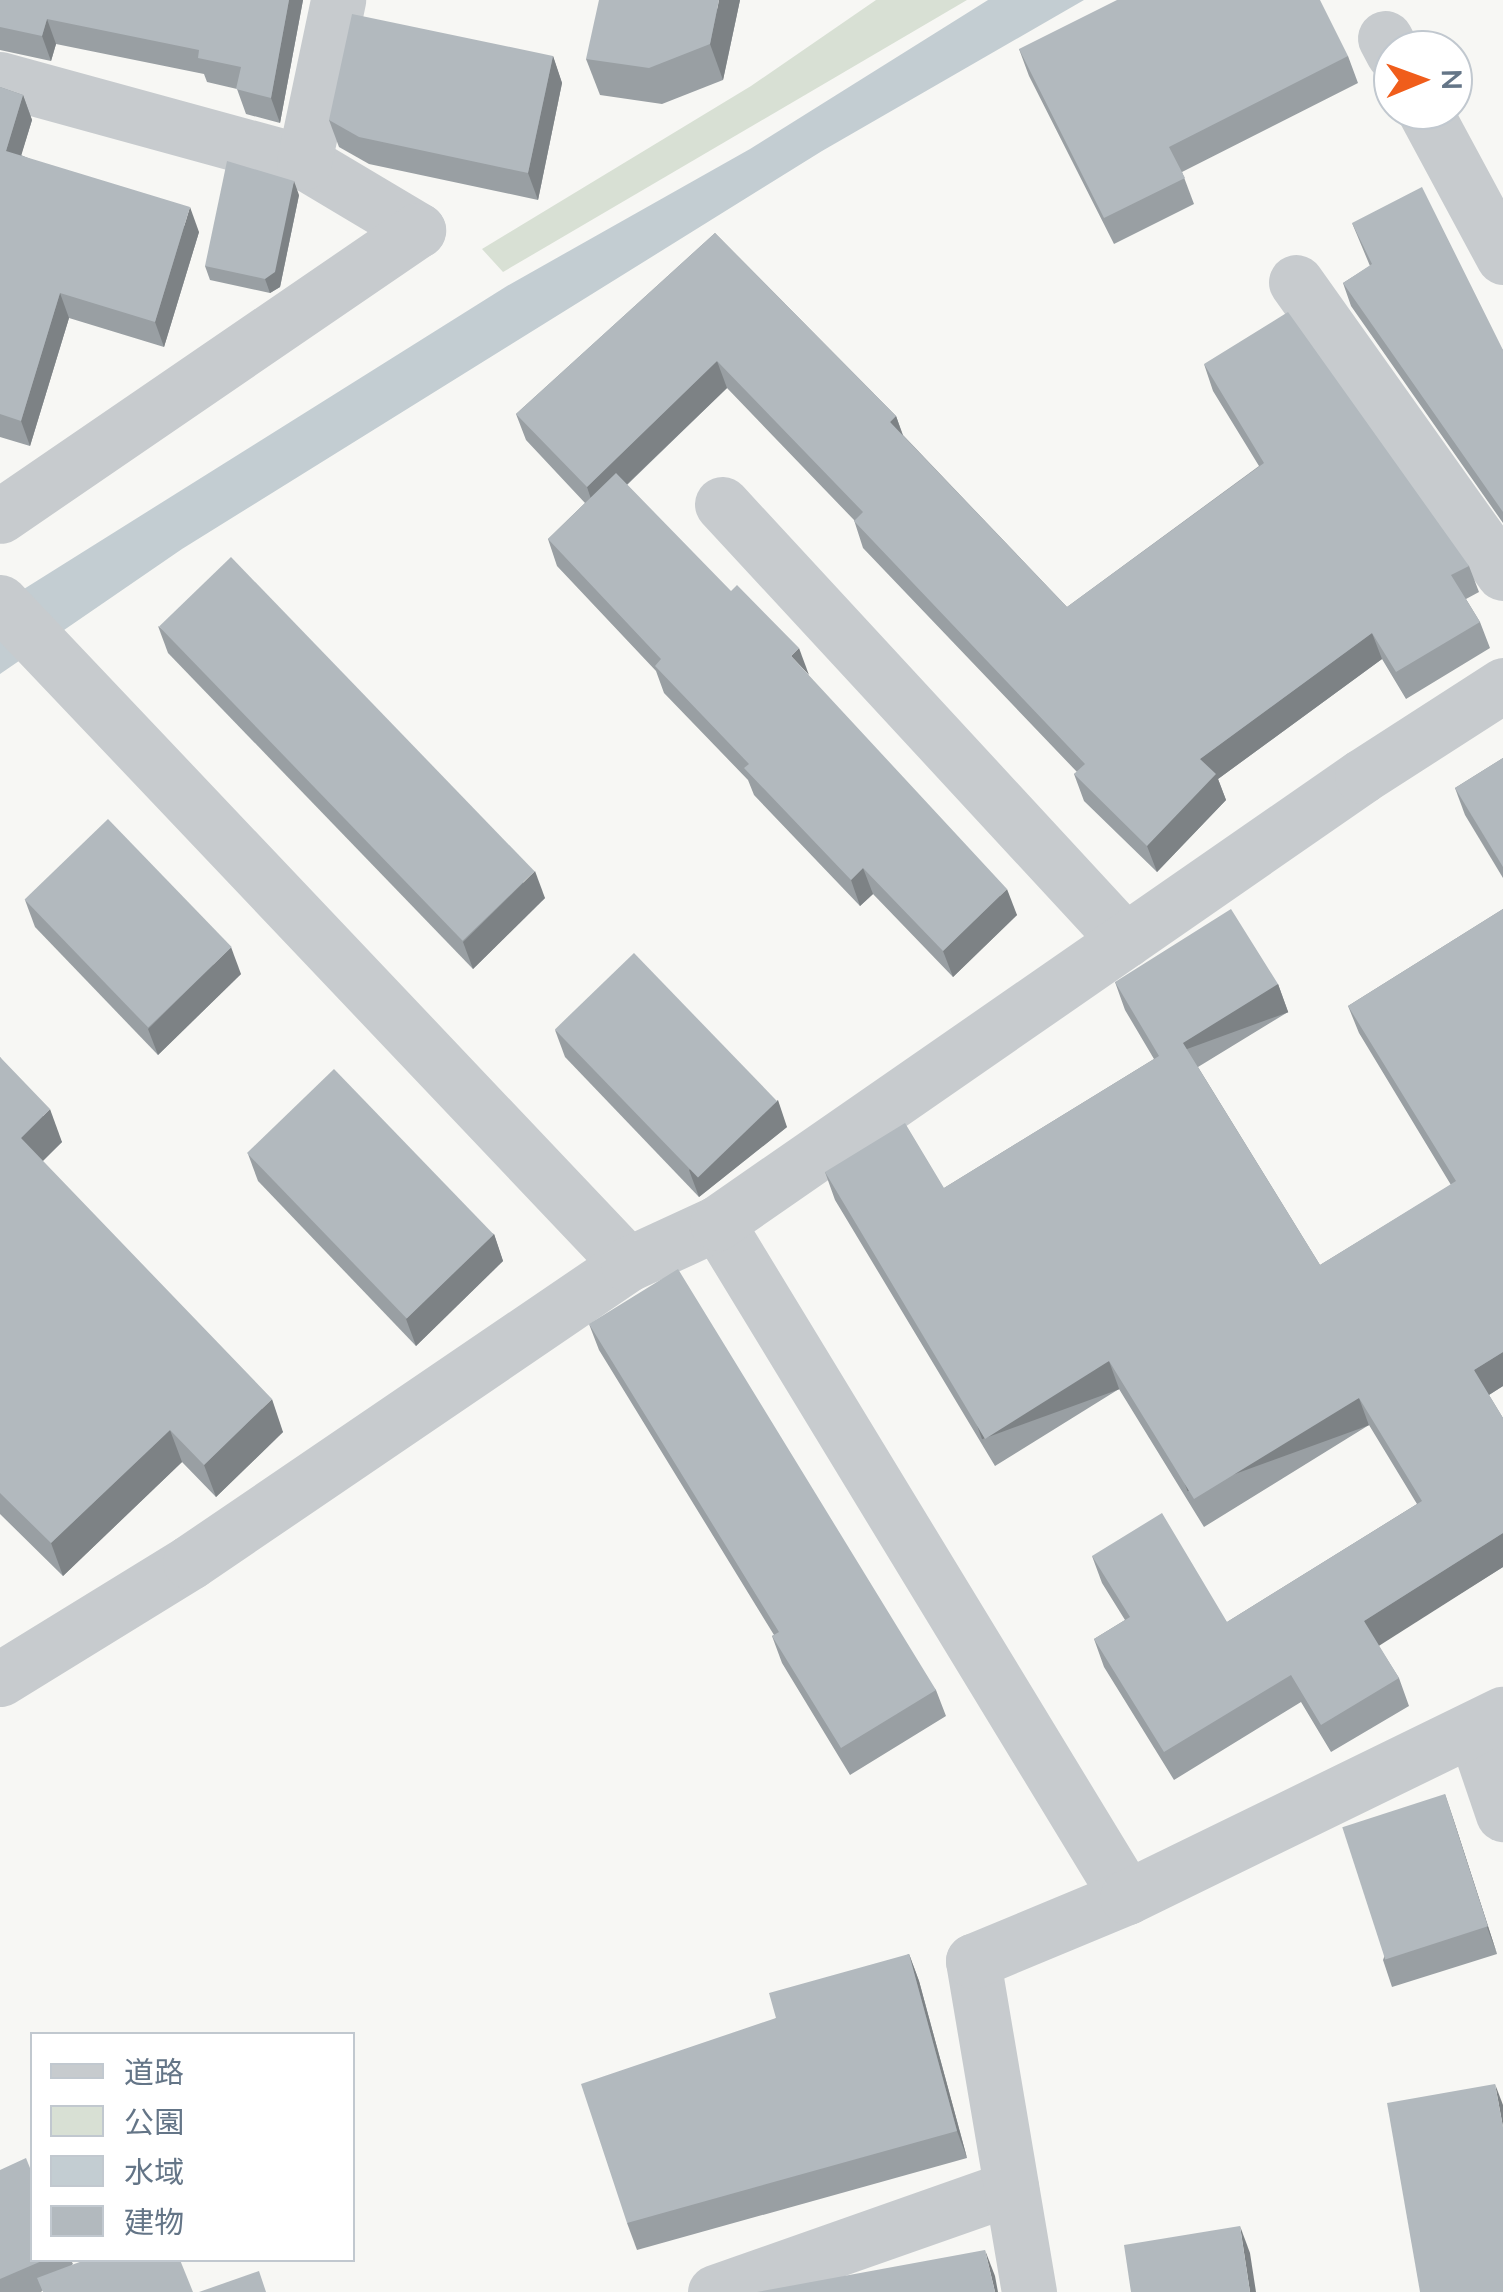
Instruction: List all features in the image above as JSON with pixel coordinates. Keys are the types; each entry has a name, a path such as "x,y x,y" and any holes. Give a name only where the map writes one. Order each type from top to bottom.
{"street":[{"path":"304,162 338,0"},
{"path":"0,79 304,162 418,230 0,516"},
{"path":"1435,130 1503,257"},
{"path":"1296,282 1503,574"},
{"path":"722,504 1125,940"},
{"path":"0,602 628,1264"},
{"path":"0,1679 190,1562 628,1264 718,1223 1125,940 1503,685"},
{"path":"718,1223 1127,1897"},
{"path":"1029,2292 973,1961 1127,1897 1489,1721 1503,1814"},
{"path":"715,2292 1012,2188"}],"green space":[{"path":"876,0 967,0 503,272 482,249 751,86"}],"water":[{"path":"988,0 1084,0 822,151 182,549 0,674 0,604 507,286 750,149"}],"building":[{"path":"0,0 289,0 271,98 236,89 241,67 198,58 199,50 47,19 42,36 0,27"},
{"path":"599,0 719,0 710,44 649,68 586,59"},
{"path":"1117,0 1320,0 1348,56 1169,147 1185,178 1104,218 1019,49"},
{"path":"352,14 553,56 528,173 359,137 329,120"},
{"path":"0,87 23,95 6,151 190,207 155,322 60,293 21,421 0,414"},
{"path":"227,161 294,181 275,272 265,279 205,266"},
{"path":"1422,187 1503,350 1503,512 1343,283 1372,264 1352,223"},
{"path":"715,233 896,416 890,422 1067,607 1264,463 1204,364 1288,312 1469,566 1451,575 1480,622 1396,672 1372,633 1200,759 1216,774 1147,846 1074,774 1085,764 854,521 863,512 717,361 587,487 516,414"},
{"path":"616,473 731,591 737,585 799,648 791,656 1007,889 943,951 863,868 851,880 744,768 749,764 655,666 661,659 548,539"},
{"path":"231,557 535,871 463,941 159,626"},
{"path":"1503,758 1503,867 1455,788"},
{"path":"108,819 232,947 148,1028 25,900"},
{"path":"1231,909 1278,984 1183,1043 1320,1265 1456,1181 1348,1006 1503,909 1503,1352 1474,1370 1503,1418 1503,1533 1364,1621 1399,1678 1321,1725 1291,1675 1164,1752 1094,1639 1130,1617 1092,1556 1162,1513 1227,1622 1422,1501 1359,1398 1194,1499 1109,1361 985,1439 825,1172 905,1123 944,1188 1159,1056 1115,982"},
{"path":"634,953 777,1101 698,1178 555,1029"},
{"path":"0,1057 50,1109 21,1138 272,1399 204,1465 170,1430 51,1543 0,1493"},
{"path":"334,1069 494,1234 407,1319 247,1153"},
{"path":"678,1269 936,1690 841,1748 772,1636 779,1632 589,1324"},
{"path":"1445,1794 1488,1926 1385,1960 1342,1827"},
{"path":"909,1954 957,2131 627,2223 581,2084 776,2018 769,1993"},
{"path":"1495,2084 1503,2127 1503,2292 1420,2292 1387,2103"},
{"path":"26,2158 30,2168 30,2262 39,2262 0,2279 0,2170"},
{"path":"1240,2226 1250,2292 1131,2292 1124,2245"},
{"path":"985,2250 995,2292 757,2292"},
{"path":"80,2262 181,2262 193,2292 43,2292 37,2278"},
{"path":"259,2271 266,2292 199,2292"}]}
